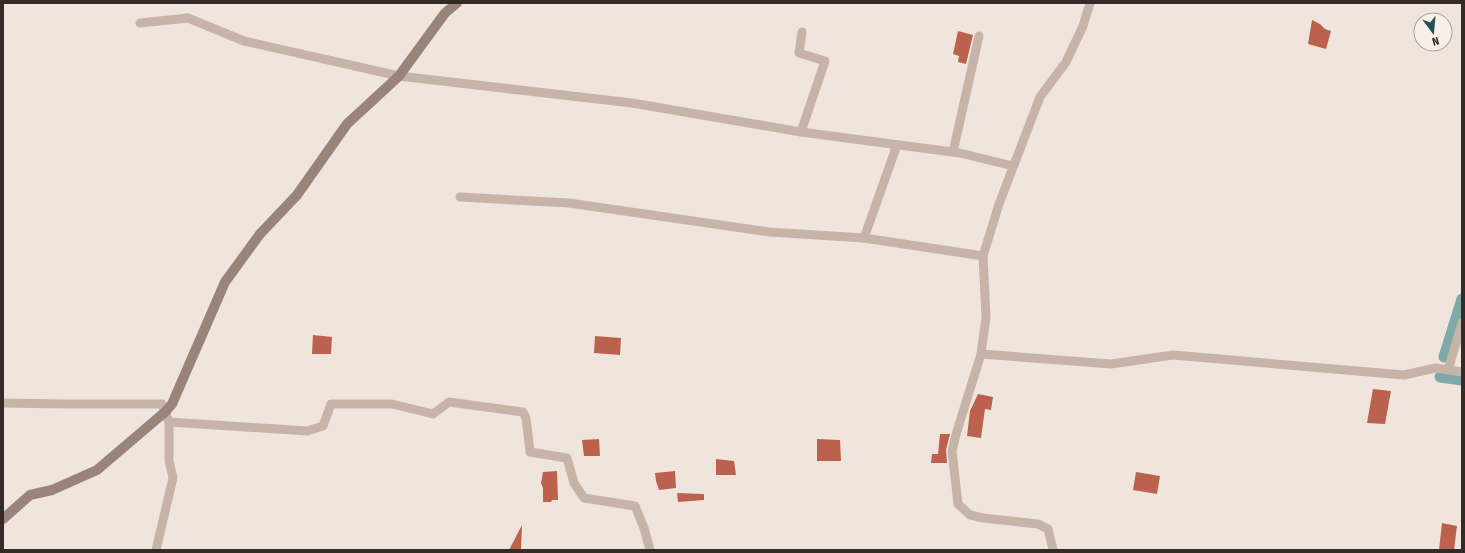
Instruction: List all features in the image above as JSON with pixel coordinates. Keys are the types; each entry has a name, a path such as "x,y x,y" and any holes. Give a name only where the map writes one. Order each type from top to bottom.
{"street":[{"path":"3,519 30,495 52,490 97,470 165,412 172,404 225,282 260,234 297,195 347,124 399,76 445,13 458,3"},
{"path":"1053,550 1048,529 1038,524 983,518 970,515 958,504 952,451 982,354 986,317 983,256 999,204 1040,97 1066,62 1083,26 1090,3"},
{"path":"140,23 188,18 244,41 399,76 632,103 801,132 953,152 1013,166"},
{"path":"801,132 825,61 799,53 802,32"},
{"path":"953,152 979,36"},
{"path":"864,238 896,145"},
{"path":"460,197 569,203 769,232 864,238 983,256"},
{"path":"1448,370 1462,323"},
{"path":"982,354 1112,364 1172,355 1404,375 1436,368 1462,372"},
{"path":"169,422 307,431 323,426 331,404 392,404 433,414 449,402 523,412 526,418 530,452 567,458 574,483 584,498 634,506 644,528 650,550"},
{"path":"3,403 162,404 169,422 169,461 173,478 156,550"}],"building":[{"path":"1312,20 1320,24 1325,29 1331,31 1326,49 1308,44"},
{"path":"958,31 973,35 966,64 958,62 959,56 953,54"},
{"path":"313,335 332,337 331,354 312,354"},
{"path":"595,336 621,338 620,355 594,353"},
{"path":"1373,389 1391,391 1385,424 1367,423"},
{"path":"978,394 993,397 991,410 985,409 981,438 967,436 970,411"},
{"path":"940,434 950,434 946,450 947,463 931,463 932,454 938,454"},
{"path":"599,439 600,456 584,456 582,440"},
{"path":"817,439 840,440 841,461 817,461"},
{"path":"716,459 734,461 736,475 716,475"},
{"path":"557,471 558,500 543,502 543,488 541,483 543,472"},
{"path":"675,471 676,488 659,490 655,473"},
{"path":"1136,472 1160,476 1157,494 1133,490"},
{"path":"677,493 704,494 704,500 678,502"},
{"path":"1442,523 1457,526 1454,550 1439,550"},
{"path":"522,525 521,550 509,550"}],"waterway":[{"path":"1444,357 1462,299"},
{"path":"1440,377 1462,380"}]}
